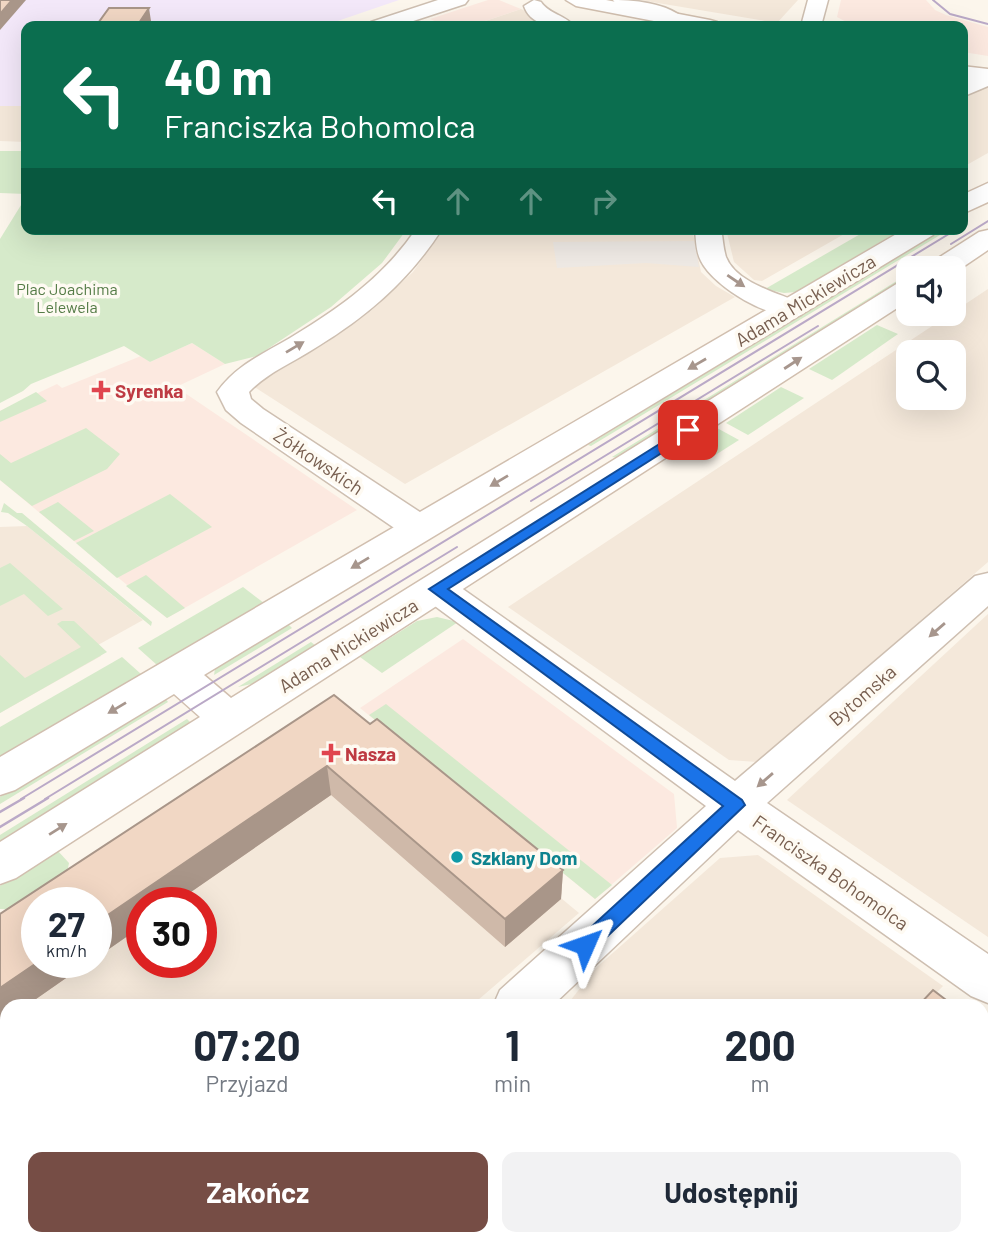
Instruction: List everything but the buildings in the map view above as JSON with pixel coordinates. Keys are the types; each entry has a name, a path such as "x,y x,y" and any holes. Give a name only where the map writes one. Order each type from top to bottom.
{"street":[{"path":"393,21 458,0"},
{"path":"554,0 604,13 658,21"},
{"path":"576,0 665,21"},
{"path":"623,0 671,21"},
{"path":"812,21 818,0"},
{"path":"534,6 536,12 554,21"},
{"path":"968,73 988,76"},
{"path":"968,87 988,76"},
{"path":"968,203 988,191"},
{"name":"Żółkowskich","path":"419,528 252,416 237,403 233,392 238,385 327,328 386,285 425,235"},
{"path":"710,235 714,261 724,273 738,284 791,309"},
{"name":"Adama Mickiewicza","path":"0,778 914,235"},
{"path":"960,256 988,238"},
{"name":"Adama Mickiewicza","path":"0,865 896,297"},
{"path":"557,446 611,478"},
{"name":"Bytomska","path":"527,999 736,805 988,585"},
{"name":"Franciszka Bohomolca","path":"437,589 736,805 988,981"},
{"path":"176,673 229,720"}],"shaded area":[{"path":"0,0 399,0 338,21 21,21 21,106 0,106"},
{"path":"488,0 499,0 521,9 485,21 430,19"},
{"path":"640,0 798,0 779,21"},
{"path":"841,0 926,0 935,10 967,21 845,21 837,17"},
{"path":"521,9 545,21 485,21"},
{"path":"968,21 988,27 988,56 968,53"},
{"path":"988,86 988,153 968,164 968,96"},
{"path":"0,106 21,106 21,142 0,141"},
{"path":"440,235 693,235 701,272 716,286 735,297 405,484 256,388 257,383 326,343 371,311 413,272"},
{"path":"727,235 842,235 762,281 754,280 734,262"},
{"path":"694,241 699,267 646,263 557,268 553,242"},
{"path":"988,289 988,562 757,762 729,760 508,607 896,350 896,410 966,410 966,340 911,340 932,326 966,326 966,304"},
{"path":"192,343 225,364 176,387 357,510 167,618 0,480 0,411 57,384 62,388 141,356 150,362"},
{"path":"27,526 143,620 98,645 101,656 0,713 0,527"},
{"path":"988,614 988,937 787,800"},
{"path":"463,639 674,794 677,828 595,899 360,708"},
{"path":"345,719 579,913 479,999 0,999 0,952 21,958 21,978 112,978 112,891"},
{"path":"758,855 943,986 931,999 572,999 597,967 720,858"}],"green space":[{"path":"0,151 21,151 21,194 0,193"},
{"name":"Plac Joachima Lelewela","path":"21,205 21,235 403,235 382,263 331,307 257,356 225,364 192,343 150,362 124,346 31,384 0,403 0,239"},
{"path":"859,235 892,235 796,292 784,293 765,289"},
{"path":"932,235 940,235 905,256 898,256"},
{"path":"896,257 896,262 591,446 588,445"},
{"path":"896,281 896,284 618,458 612,457"},
{"path":"877,325 898,334 832,380 809,369"},
{"path":"781,387 804,398 748,435 726,423"},
{"path":"36,392 47,401 0,422 0,411"},
{"path":"86,428 120,454 107,469 32,506 0,480 0,454 11,463"},
{"path":"717,428 739,440 709,459 687,447"},
{"path":"170,494 212,527 117,578 76,543"},
{"path":"58,502 94,531 74,541 39,512"},
{"path":"4,503 17,513 22,513 152,622 151,626 27,526 8,513 1,512"},
{"path":"10,563 63,609 48,616 24,594 0,606 0,568"},
{"path":"146,575 185,608 167,618 126,586"},
{"path":"243,587 264,603 157,665 138,648"},
{"path":"437,617 458,622 382,673 360,657 417,621"},
{"path":"74,621 107,652 0,713 0,655 25,678 81,647 57,624"},
{"path":"288,624 292,628 214,675 215,669 223,663"},
{"path":"311,642 316,646 256,683 238,687"},
{"path":"122,657 141,674 0,756 0,727"},
{"path":"165,698 168,702 0,804 0,797"},
{"path":"386,704 612,885 595,899 369,715"},
{"path":"187,719 191,723 0,841 0,835"},
{"path":"57,850 69,863 65,883 59,887 21,887 21,910 0,909 0,886"}],"tram line":[{"path":"933,0 950,14 988,24"},
{"path":"968,233 988,221"},
{"path":"21,799 947,235"},
{"path":"951,244 965,235"},
{"path":"531,501 818,326"},
{"path":"45,799 457,547"},
{"path":"0,812 24,798"},
{"path":"0,827 48,798"}],"place":[{"name":"Syrenka","path":"101,390"},
{"name":"Nasza","path":"331,753"},
{"name":"Szklany Dom","path":"457,857"}],"route":[{"path":"585,945 736,805 437,589 688,430"}]}
